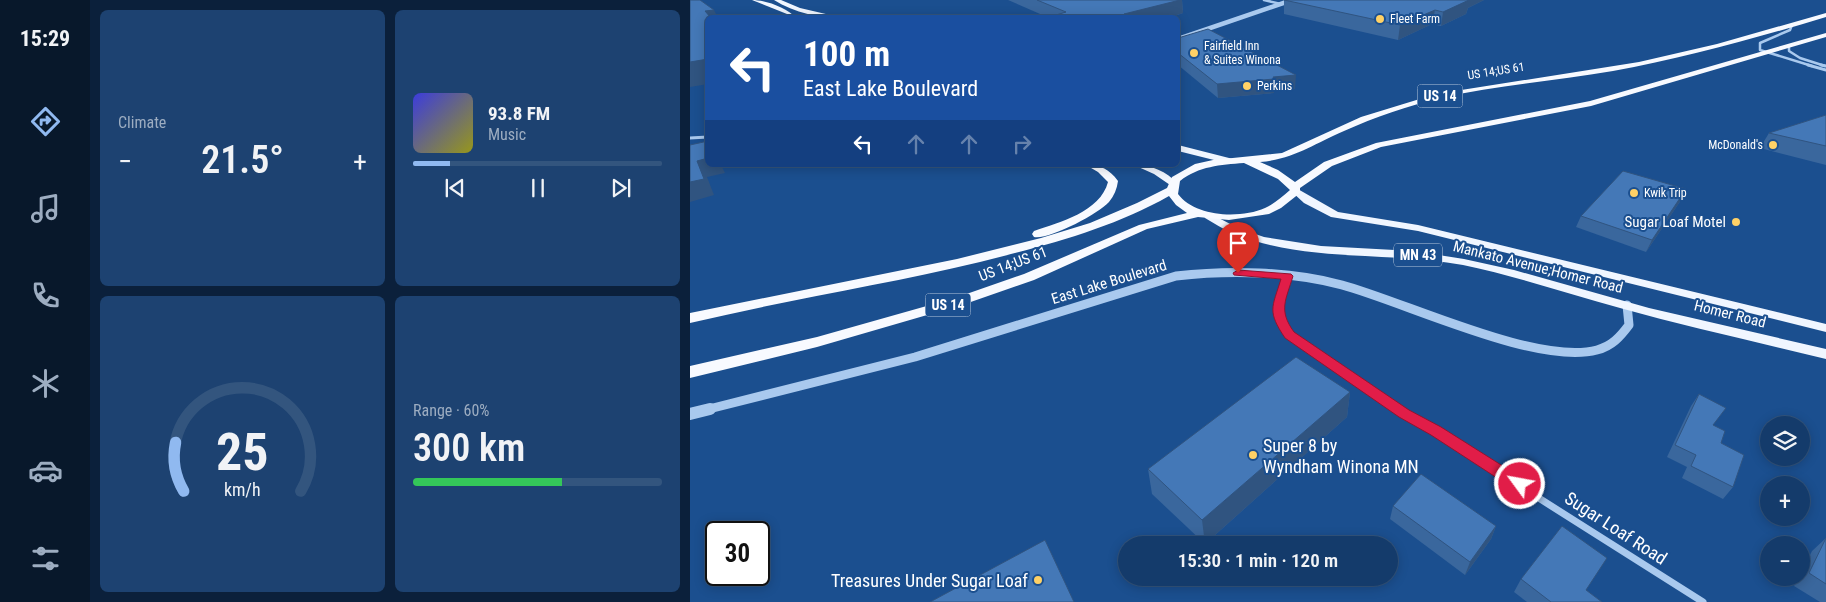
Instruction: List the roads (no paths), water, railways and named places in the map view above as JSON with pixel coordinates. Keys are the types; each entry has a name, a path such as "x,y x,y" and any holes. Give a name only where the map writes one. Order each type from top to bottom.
{"highway":[{"name":"US 14","path":"1792,25 1826,15"},
{"name":"US 14;US 61","path":"690,318 938,267 1005,252 1063,235 1123,213 1172,187 1188,171 1204,165 1283,157 1364,119 1442,96 1642,64 1792,25"},
{"name":"US 14","path":"1766,52 1826,34"},
{"name":"US 14;US 61","path":"690,372 817,342 960,301 1029,277 1143,227 1204,214 1232,217 1266,212 1276,208 1295,189 1328,164 1379,145 1591,103 1766,52"},
{"name":"US 14;US 61","path":"1247,160 1266,168 1295,189"},
{"path":"938,267 956,259 1037,235 1097,207 1110,193 1113,181 1096,167"},
{"path":"1172,187 1180,204 1204,214"}],"main road":[{"path":"755,0 791,15"},
{"path":"777,0 798,9 829,15"},
{"path":"1180,148 1230,161"},
{"path":"1144,167 1156,172 1172,187"},
{"name":"Mankato Avenue;Homer Road","path":"1295,189 1308,200 1335,215 1418,228 1646,285"},
{"name":"Mankato Avenue;Homer Road","path":"1204,214 1224,227 1290,245 1440,258 1515,274 1627,306"},
{"name":"Homer Road","path":"1646,285 1826,328"},
{"name":"Homer Road","path":"1627,306 1826,354"}],"street":[{"path":"1264,0 1280,4"},
{"path":"1180,38 1292,0"},
{"path":"1792,25 1790,30 1760,43 1760,50 1826,70"},
{"path":"1788,46 1789,51 1794,55 1826,66"},
{"path":"690,138 705,137"},
{"name":"East Lake Boulevard","path":"690,414 915,357 973,340 1106,295 1176,276 1238,273 1288,276 1341,285 1494,336 1531,347 1566,352 1597,350 1618,340 1629,325 1627,306"},
{"name":"Sugar Loaf Road","path":"1288,276 1277,309 1279,320 1289,335 1404,413 1436,431 1703,602"}],"place":[{"name":"Fleet Farm","path":"1380,19"},
{"name":"Fairfield Inn & Suites Winona","path":"1194,53"},
{"name":"Perkins","path":"1247,86"},
{"name":"McDonald's","path":"1773,145"},
{"name":"Kwik Trip","path":"1634,193"},
{"name":"Sugar Loaf Motel","path":"1736,222"},
{"name":"Super 8 by Wyndham Winona MN","path":"1253,455"},
{"name":"Treasures Under Sugar Loaf","path":"1038,580"}]}
